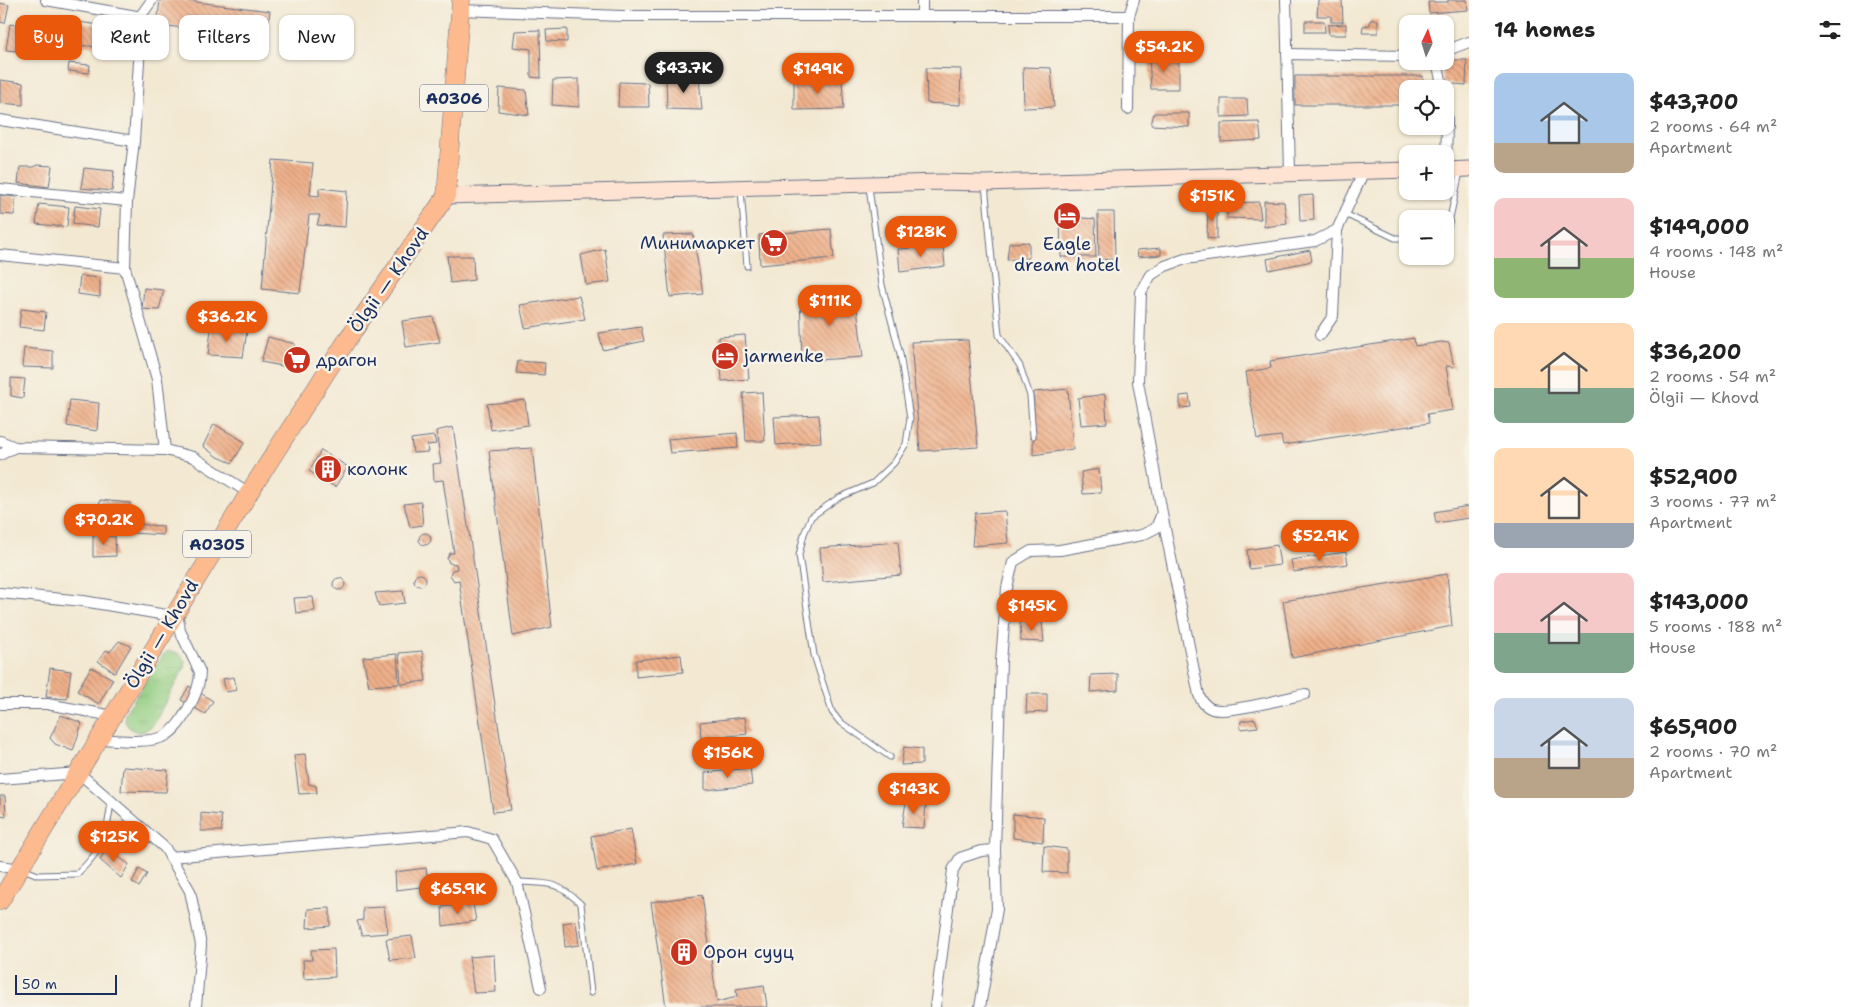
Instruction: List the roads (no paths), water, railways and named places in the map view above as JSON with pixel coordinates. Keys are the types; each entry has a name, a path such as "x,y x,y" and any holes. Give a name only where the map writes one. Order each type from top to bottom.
{"highway":[{"name":"A0306","path":"446,196 461,5"},
{"name":"Ölgii — Khovd","path":"0,901 174,613 249,493 347,340 446,196"}],"main road":[{"path":"446,196 940,182 985,183 1399,170"}],"street":[{"path":"46,0 131,15"},
{"path":"142,15 152,0"},
{"path":"922,0 922,16"},
{"path":"1128,109 1129,16 1134,0"},
{"path":"1286,0 1290,174"},
{"path":"461,5 622,16 1129,16"},
{"path":"1454,48 1469,42"},
{"path":"1287,54 1399,56"},
{"path":"139,60 134,141 127,201 125,268 157,379 165,450"},
{"path":"0,120 134,141"},
{"path":"1449,135 1455,170"},
{"path":"1320,336 1333,316 1337,230 1364,170"},
{"path":"0,189 127,201"},
{"path":"1305,694 1226,710 1211,709 1202,702 1198,695 1138,382 1141,292 1151,276 1165,266 1185,259 1315,240 1337,230"},
{"path":"0,255 125,268"},
{"path":"0,441 15,447 165,450 193,457 249,493"},
{"path":"0,455 15,447"},
{"path":"980,1007 997,910 994,850 1001,662 1007,588 1013,562 1031,552 1060,550 1142,535 1156,528 1162,513"},
{"path":"0,593 83,601 174,613 180,631 200,672 200,680 195,696 188,710 177,727 165,736 130,741 99,739"},
{"path":"0,704 47,704 113,716"},
{"path":"0,779 79,773 164,848 190,891 201,944 196,1007"},
{"path":"170,857 468,832 492,839 516,882 541,988"},
{"path":"935,1007 953,870 960,858 994,850"},
{"path":"0,866 21,869"}],"lane":[{"path":"1452,210 1455,170"},
{"path":"985,183 999,335 1020,366 1030,396 1033,436"},
{"path":"868,184 882,285 900,354 910,418 906,444 894,463 873,483 838,498 811,517 804,534 799,555 814,656 832,712 839,721 890,757"},
{"path":"741,187 747,266"},
{"path":"1344,214 1373,229 1399,238"},
{"path":"21,869 38,875 77,874 94,858 107,832 111,801"},
{"path":"516,882 549,883 564,889 581,904 591,993"}],"place":[{"name":"Eagle dream hotel","path":"1067,216"},
{"name":"Минимаркет","path":"774,243"},
{"name":"jarmenke","path":"725,356"},
{"name":"драгон","path":"297,360"},
{"name":"колонк","path":"328,469"},
{"name":"Орон сууц","path":"684,952"}]}
